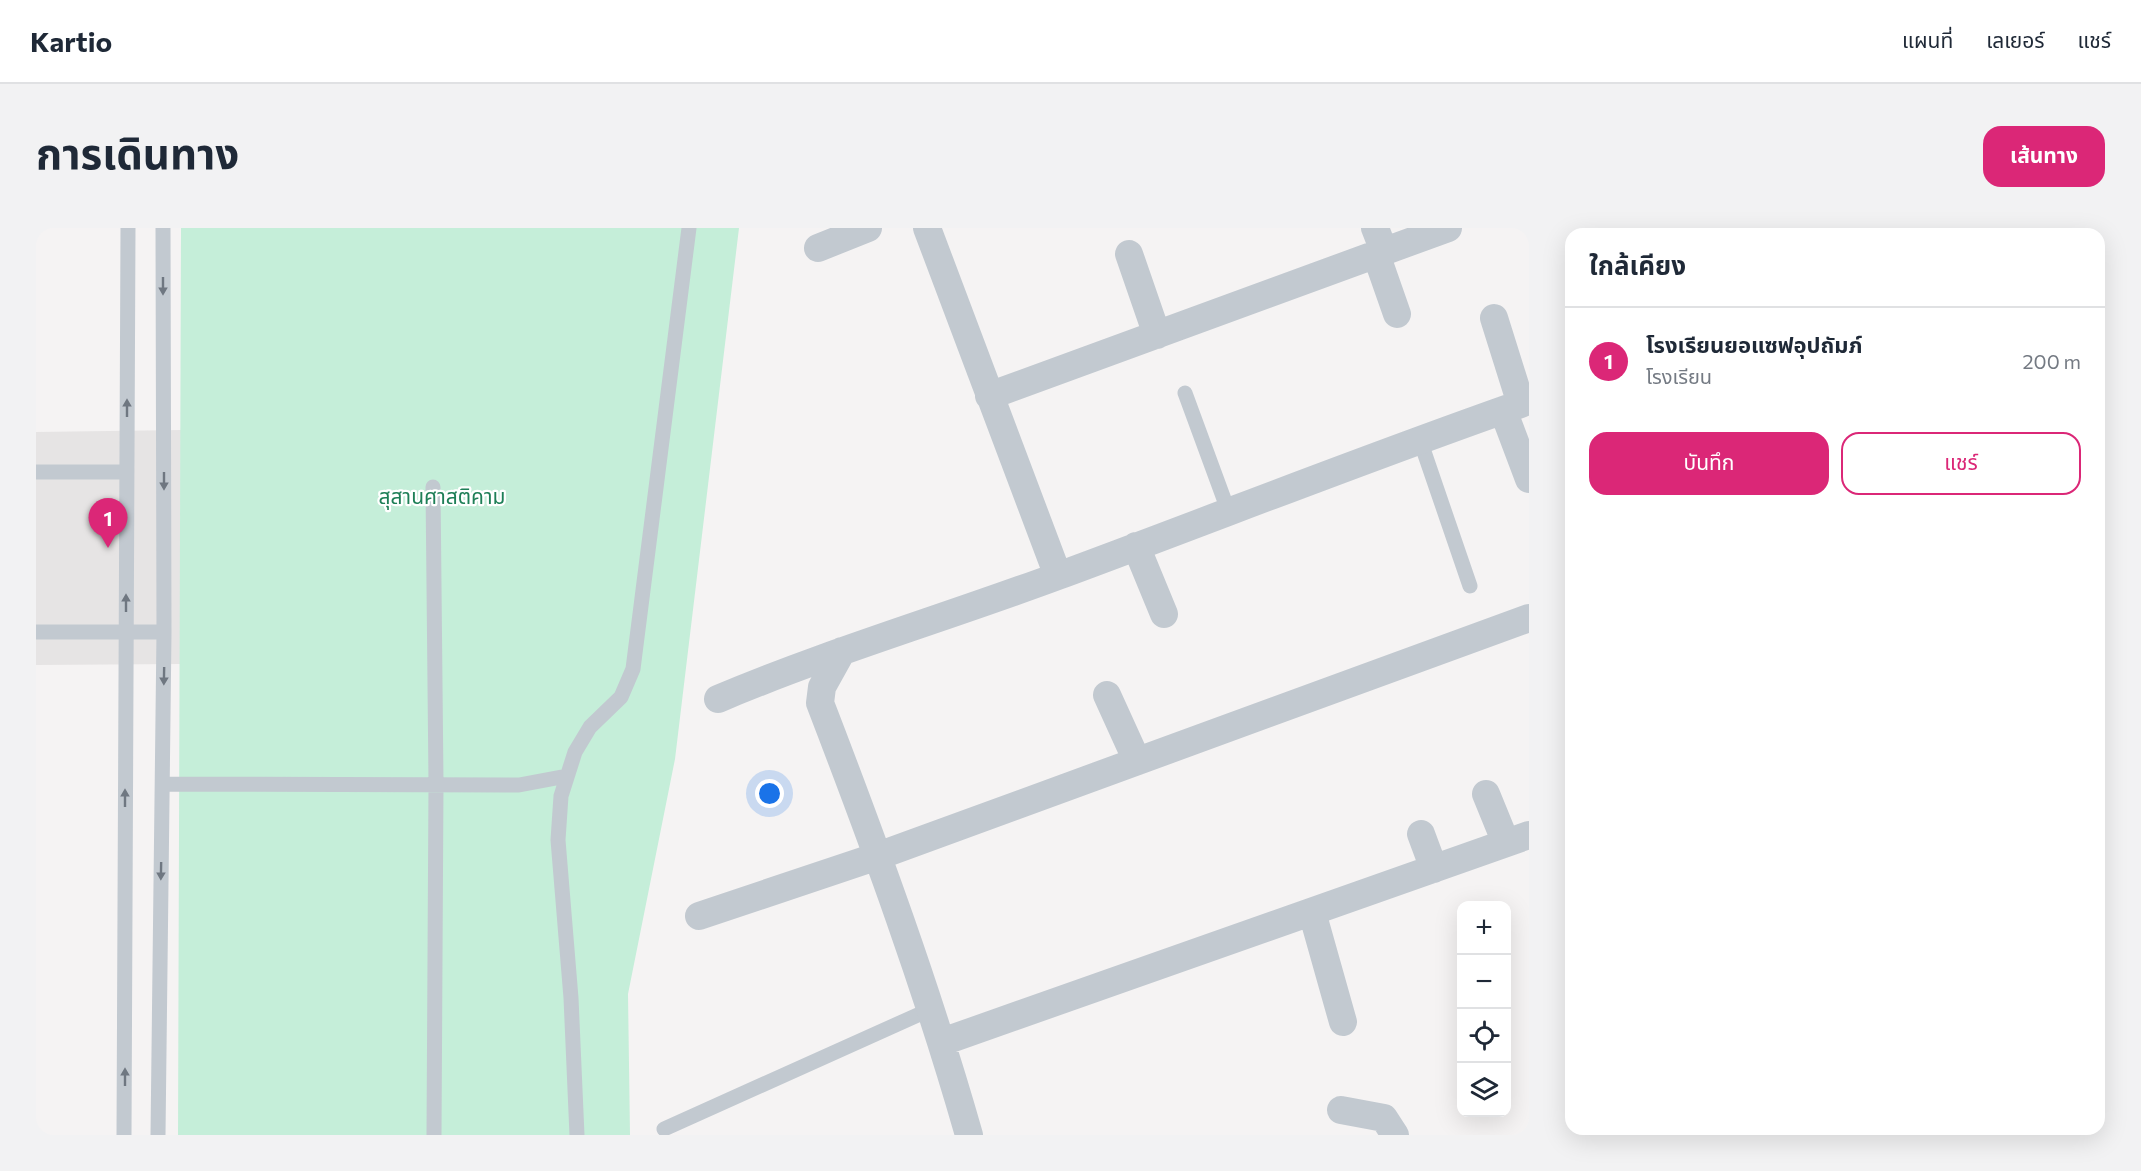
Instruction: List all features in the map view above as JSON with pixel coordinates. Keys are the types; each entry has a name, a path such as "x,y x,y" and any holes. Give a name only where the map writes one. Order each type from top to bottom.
{"street":[{"path":"819,248 868,228"},
{"path":"927,228 1058,576"},
{"path":"989,396 1157,334 1378,244 1448,228"},
{"path":"1378,244 1397,314"},
{"path":"1129,255 1157,334"},
{"path":"1494,318 1517,405 1529,479"},
{"path":"718,699 842,651 1058,576 1228,510 1517,405"},
{"path":"1136,546 1164,614"},
{"path":"699,916 878,856 1529,618"},
{"path":"842,651 822,687 820,703 878,856 931,1009 969,1135"},
{"path":"1107,695 1137,761"},
{"path":"942,1042 1517,839 1486,794"},
{"path":"1421,834 1434,869"},
{"path":"1312,912 1343,1022"},
{"path":"1341,1110 1384,1118 1395,1135"}],"lane":[{"path":"124,1135 128,228"},
{"path":"158,1135 164,632 163,228"},
{"path":"577,1135 571,998 558,840 561,796 575,752 590,727 621,698 633,669 689,228"},
{"path":"1185,393 1228,510"},
{"path":"1420,440 1470,586"},
{"path":"36,472 127,472"},
{"path":"433,487 436,783 434,1135"},
{"path":"36,632 126,630 164,632"},
{"path":"163,784 519,785 567,776"},
{"path":"664,1129 931,1009"}],"shaded area":[{"path":"181,430 180,664 36,665 36,432"}],"green space":[{"name":"สุสานศาสติคาม","path":"181,228 739,228 675,759 628,994 630,1135 178,1135"}],"place":[{"name":"โรงเรียนยอแซฟอุปถัมภ์","path":"108,548"}]}
